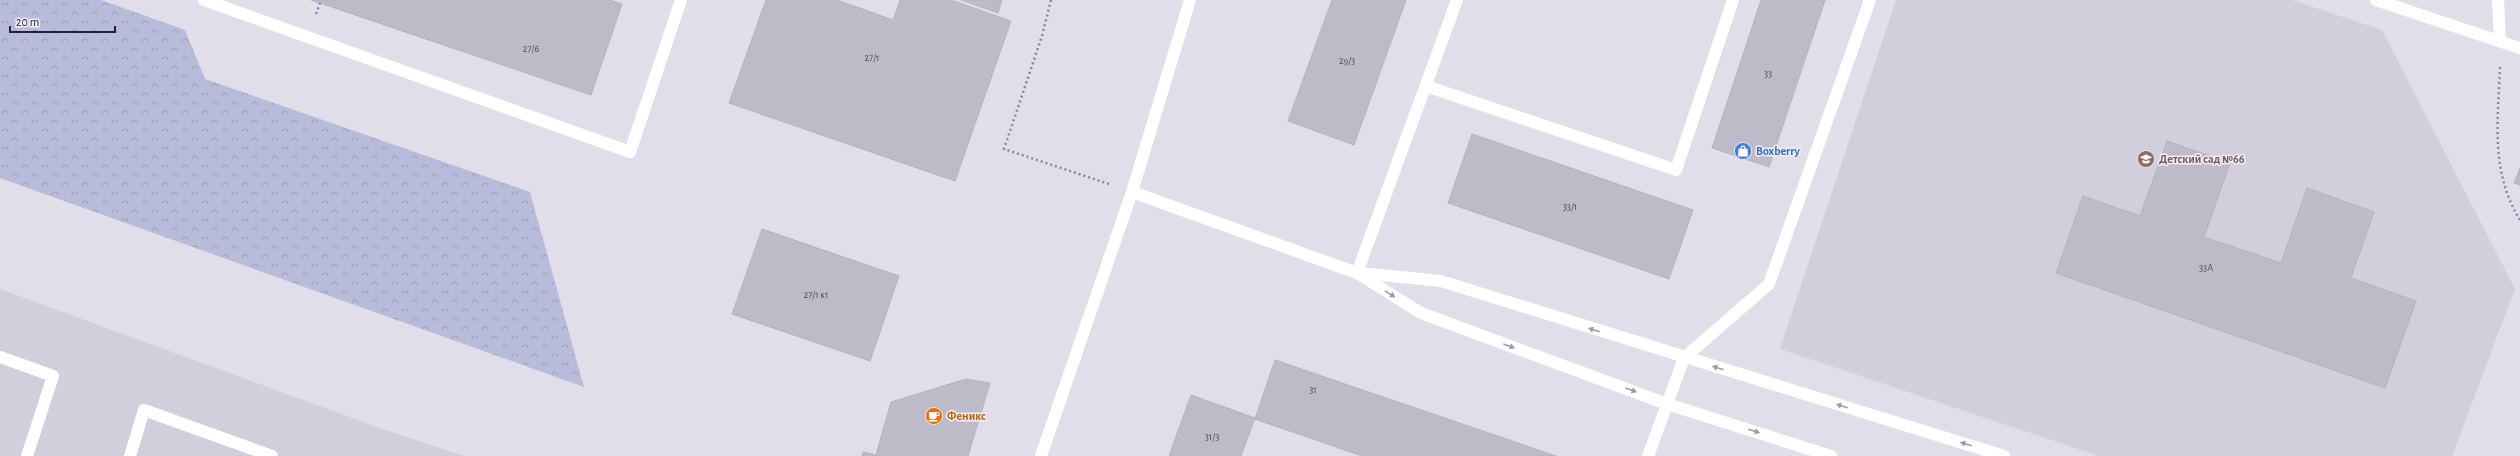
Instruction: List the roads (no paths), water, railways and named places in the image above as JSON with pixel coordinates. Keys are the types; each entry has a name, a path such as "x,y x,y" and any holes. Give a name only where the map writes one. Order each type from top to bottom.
{"street":[{"path":"204,0 630,152 681,0"},
{"path":"1041,456 1132,192 1190,0"},
{"path":"1357,273 1457,0"},
{"path":"1426,86 1676,170 1733,0"},
{"path":"1648,456 1684,358 1769,284 1870,0"},
{"path":"2376,0 2520,48"},
{"path":"2498,0 2500,41"},
{"path":"1132,192 1357,273 1421,313 1667,404 1831,456"},
{"path":"1357,273 1441,282 2004,456"},
{"path":"0,357 53,376 27,456"},
{"path":"130,456 144,410 272,456"}],"place":[{"name":"Boxberry","path":"1743,151"},
{"name":"Детский сад №66","path":"2146,159"},
{"name":"Феникс","path":"934,416"}]}
